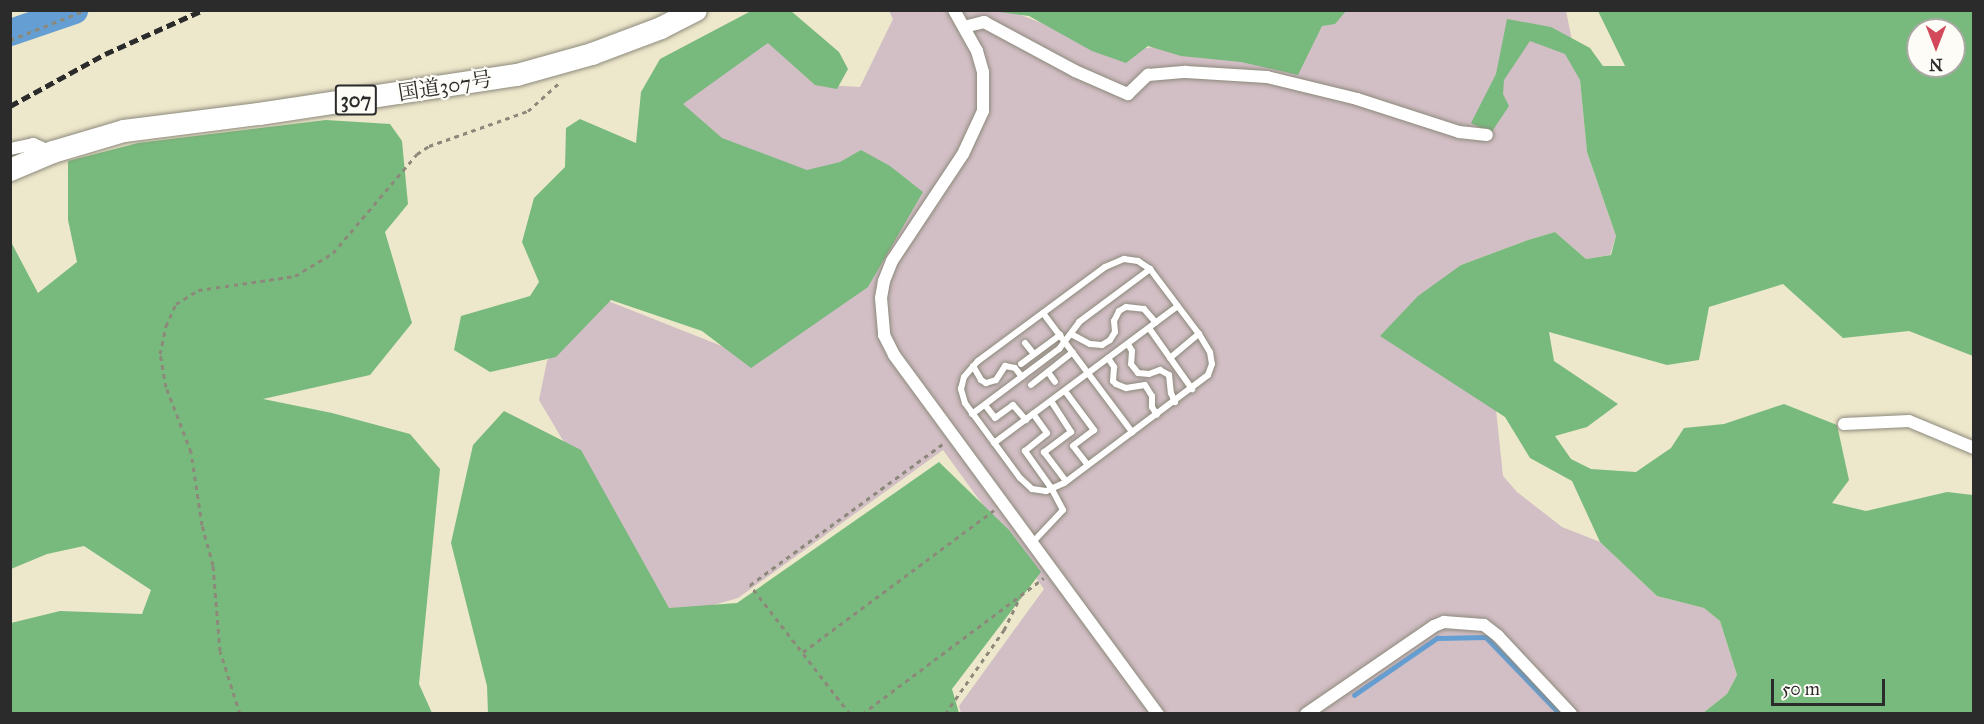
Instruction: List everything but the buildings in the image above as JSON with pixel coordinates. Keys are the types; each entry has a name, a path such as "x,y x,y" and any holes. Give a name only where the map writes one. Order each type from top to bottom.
{"highway":[{"name":"国道307号","path":"10,170 53,152 124,131 517,75 592,54 662,28 696,10"}],"street":[{"path":"954,10 977,51 983,72 983,111 963,154 892,261 884,281 881,298 884,334 894,355 1158,714"},
{"path":"964,27 984,22 1075,70 1128,94 1148,75 1186,72 1267,77 1357,99 1459,132 1487,135"},
{"path":"10,149 33,144 53,152"},
{"path":"1844,424 1909,422 1974,448"},
{"path":"1306,714 1434,626 1444,622 1484,625 1498,636 1571,714"}],"lane":[{"path":"1131,259 1143,263 1150,269 1210,352 1212,364 1205,380 1066,482 1052,489 1038,490 1026,485 965,403 961,389 964,377 973,366 1110,264 1131,259"},
{"path":"972,414 1065,343 1087,316 1150,269"},
{"path":"994,444 1178,306"},
{"path":"1071,334 1090,344 1102,345 1110,340 1115,332 1114,321 1119,311 1126,307 1144,309 1156,323"},
{"path":"1043,313 1132,432"},
{"path":"1149,328 1192,389"},
{"path":"1170,358 1199,334"},
{"path":"1021,364 1060,335"},
{"path":"1025,343 1034,354"},
{"path":"1128,344 1132,351 1131,364 1138,373 1149,374 1160,370 1169,375 1175,402"},
{"path":"1031,385 1073,352"},
{"path":"1108,358 1114,367 1112,374 1116,384 1126,388 1145,385 1152,396 1152,407 1157,415"},
{"path":"973,366 981,380 986,383 996,380 1005,366 1015,368 1022,377"},
{"path":"1048,372 1055,382"},
{"path":"1065,391 1094,430 1073,446 1088,465"},
{"path":"1051,401 1071,432 1044,452 1066,482"},
{"path":"985,405 995,418 1013,405 1026,420"},
{"path":"1031,543 1063,510 1052,489 1025,451 1047,433 1033,414"}],"path":[{"path":"10,40 86,10"},
{"path":"240,714 220,651 213,565 202,525 192,452 166,387 160,354 166,326 176,304 198,290 295,276 333,253 417,154 429,146 528,111 565,78"},
{"path":"850,714 750,585 954,436"},
{"path":"803,652 1003,504"},
{"path":"862,714 1053,572"},
{"path":"945,714 1004,630 1021,595"}],"shaded area":[{"path":"889,11 1010,11 1119,52 1318,23 1337,11 1566,11 1580,80 1587,152 1616,236 1610,255 1586,259 1555,232 1528,240 1461,265 1381,336 1496,410 1503,476 1517,492 1562,527 1600,542 1657,596 1704,608 1720,621 1737,675 1727,694 1703,713 961,713 959,706 1044,589 943,450 738,598 668,618 539,400 547,361 603,299 747,356 800,183 714,146 675,105 766,39 823,85 860,87 893,19"}],"green space":[{"path":"751,11 791,11 839,52 848,69 837,89 815,85 768,43 683,104 722,138 807,170 840,162 861,150 890,166 923,192 868,287 751,368 702,331 611,300 556,357 490,372 454,350 461,316 530,296 539,282 522,242 534,198 565,167 566,128 580,119 636,143 641,92 660,59"},
{"path":"992,11 1346,11 1335,24 1322,26 1298,75 1241,62 1181,56 1148,46 1126,63 1092,51 1029,16"},
{"path":"1598,11 1973,11 1973,356 1909,331 1843,338 1783,284 1709,307 1699,360 1667,365 1549,332 1554,361 1618,404 1587,427 1555,436 1571,459 1591,469 1636,472 1671,448 1684,428 1724,424 1784,404 1837,425 1849,480 1832,503 1866,511 1947,492 1973,495 1973,713 1703,713 1727,694 1737,675 1720,621 1704,608 1657,596 1600,542 1572,481 1530,458 1505,417 1380,336 1418,296 1461,265 1528,240 1555,232 1586,259 1611,255 1616,236 1587,152 1580,80 1565,54 1530,41 1504,80 1503,94 1509,106 1491,133 1471,123 1496,74 1507,19 1551,27 1590,48 1603,66 1625,66"},
{"path":"326,120 390,124 402,141 408,204 385,232 412,323 370,375 263,399 332,413 410,434 440,469 419,684 432,713 11,713 11,623 60,611 142,614 151,590 84,546 47,554 11,569 11,242 38,293 77,262 68,220 68,161 138,143"},
{"path":"504,411 581,450 669,608 737,603 939,462 1009,530 1041,572 952,689 959,713 488,713 487,686 451,543 473,445"}],"waterway":[{"path":"10,32 74,10"},
{"path":"1354,695 1437,638 1486,637 1560,714"}],"railway":[{"path":"10,106 105,54 203,10"}]}
